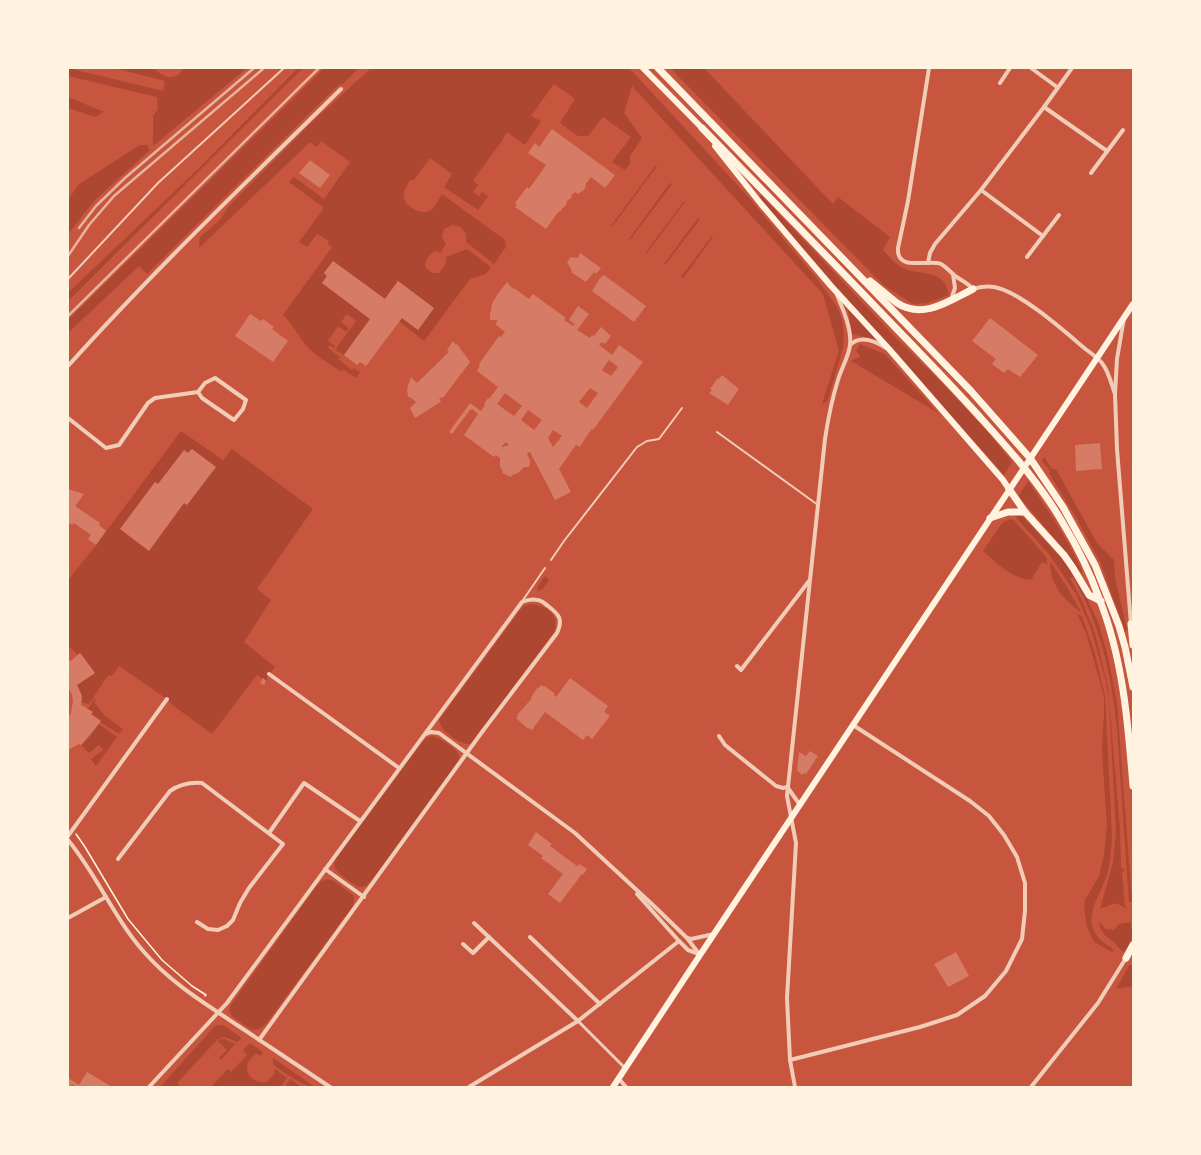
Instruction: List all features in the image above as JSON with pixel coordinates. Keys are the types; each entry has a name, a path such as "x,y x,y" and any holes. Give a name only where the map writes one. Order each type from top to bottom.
{"highway":[{"path":"658,68 971,391 1030,458 1063,507 1095,565 1119,626 1133,687"},
{"path":"702,128 957,391 1013,454 1045,495 1064,524 1078,550 1101,601 1112,635 1122,678 1133,786"},
{"path":"848,264 898,303 912,309 926,310 973,289"},
{"path":"1011,487 1025,512 1064,555 1077,573 1089,594 1101,601"},
{"path":"990,518 1008,512 1025,512"},
{"path":"1132,627 1133,645"},
{"path":"1129,958 1133,945"}],"main road":[{"path":"644,68 702,128 761,204 831,286 889,349 1003,480 1011,487"},
{"path":"613,1087 1133,304"}],"street":[{"path":"929,68 908,201 898,251 900,258 907,262 918,264 940,264 973,289 994,287 1012,294 1040,313 1097,358 1106,368 1115,394"},
{"path":"1000,83 1010,68"},
{"path":"1031,68 1057,87"},
{"path":"928,263 930,253 935,244 981,190 1072,68"},
{"path":"68,366 107,322 341,89"},
{"path":"1044,107 1107,151"},
{"path":"1091,173 1123,130"},
{"path":"981,190 1043,236"},
{"path":"1027,257 1059,215"},
{"path":"951,300 955,288 952,273"},
{"path":"795,1087 790,1060 787,998 796,835 787,799 829,412 850,345 844,312 837,294 831,286"},
{"path":"1124,317 1117,359 1115,394 1117,450 1132,627"},
{"path":"850,345 854,341 860,339 880,344 889,349"},
{"path":"68,418 106,448 118,445 148,403 155,398 198,392 205,383 215,378 246,400 242,409 234,420 202,398 198,392"},
{"path":"737,666 741,670 810,580"},
{"path":"149,1087 230,999 522,602 529,600 541,601 556,612 560,618 560,626 557,633 535,661 259,1040"},
{"path":"270,674 399,768"},
{"path":"68,836 167,699"},
{"path":"436,719 435,727 439,733 575,833 654,906 687,938 700,954"},
{"path":"790,1060 920,1027 957,1015 985,996 1002,977 1006,972 1022,939 1026,910 1025,883 1017,857 1004,835 989,816 970,801 852,725"},
{"path":"423,737 427,733 431,732 439,733"},
{"path":"719,736 726,745 776,786 783,788 788,787"},
{"path":"118,859 170,791 185,783 202,783 283,844 249,888 240,903 233,920 227,926 218,930 208,929 196,922"},
{"path":"269,833 304,783 360,821"},
{"path":"788,787 800,804"},
{"path":"68,840 86,863 124,926 144,952 171,979 330,1087"},
{"path":"325,869 364,897"},
{"path":"630,884 647,906 679,941 688,950 700,954"},
{"path":"68,918 106,897"},
{"path":"474,923 626,1068"},
{"path":"687,938 691,939 714,934"},
{"path":"463,944 473,953 489,937"},
{"path":"530,937 600,1004"},
{"path":"469,1087 578,1021 679,941"},
{"path":"1031,1087 1098,1003 1129,958"},
{"path":"619,1079 626,1087"}],"lane":[{"path":"68,279 158,183 284,68"},
{"path":"551,560 637,447 647,441 659,439 682,408"},
{"path":"717,432 818,505"},
{"path":"522,602 545,568"}],"path":[{"path":"72,830 85,847 128,919 162,960 192,986 206,995"}],"shaded area":[{"path":"68,68 163,91 165,81 114,68 154,68 166,76 173,77 184,68 247,68 153,146 153,116 158,109 157,97 68,76"},
{"path":"298,68 303,68 68,301 68,292 196,171"},
{"path":"324,68 359,68 317,106 147,274 139,266 68,333 68,320"},
{"path":"371,68 629,68 744,192 818,280 837,307 842,319 844,333 843,348 827,402 822,404 839,351 823,294 632,86 624,113 642,138 630,156 630,164 625,170 612,162 631,137 603,117 588,136 578,136 560,123 575,99 554,84 531,116 541,121 525,145 507,132 473,180 478,185 473,192 479,196 482,192 488,196 478,210 444,187 452,174 430,158 414,180 409,181 404,194 404,199 408,205 420,212 428,212 434,207 442,194 505,240 506,247 494,264 466,242 466,234 461,227 452,225 444,229 442,237 446,244 440,253 435,251 427,259 425,265 429,270 433,273 439,273 446,263 446,257 467,249 491,267 486,274 470,279 424,341 399,321 402,318 418,330 434,308 398,281 385,299 333,261 324,273 327,276 322,283 370,319 344,355 335,350 356,321 347,314 341,322 349,328 346,332 338,326 328,341 335,346 334,348 329,345 328,348 340,357 338,359 352,370 354,368 360,372 356,378 343,369 342,372 322,359 304,343 283,315 332,247 327,243 329,241 317,234 307,247 299,242 324,208 289,182 294,177 324,199 350,162 321,141 317,147 310,142 199,248 200,237 220,220 228,207 309,125"},
{"path":"670,68 704,68 833,204 838,197 890,237 883,250 894,262 908,270 937,276 947,286 949,295 927,303 913,304 883,285"},
{"path":"68,97 104,112 95,117 68,108"},
{"path":"140,145 147,145 150,150 94,201 68,234 68,200 79,184"},
{"path":"656,165 657,166 612,227 611,226"},
{"path":"670,183 672,184 630,240 629,239"},
{"path":"758,196 762,196 897,339 938,379 987,431 1012,462 1004,475 837,287"},
{"path":"684,201 685,202 647,253 646,252"},
{"path":"698,218 700,219 665,265 664,264"},
{"path":"712,236 713,237 683,278 681,277"},
{"path":"848,310 852,313 877,340 852,334"},
{"path":"860,344 885,354 938,413 851,361 859,358 860,355 856,351"},
{"path":"181,431 223,460 232,449 313,509 257,589 271,600 244,642 275,667 269,674 266,681 257,675 212,734 171,704 167,699 119,666 112,676 109,675 107,677 89,704 82,702 81,693 77,685 95,673 80,653 78,655 68,646 68,580"},
{"path":"1044,457 1052,469 1056,469 1097,543 1114,560 1115,578 1127,629 1125,632 1101,564 1077,519 1049,473 1050,471 1042,461"},
{"path":"1028,481 1064,536 1082,571 1081,573 1021,499 1019,495"},
{"path":"1014,514 1024,518 1071,569 1098,622 1108,657 1117,703 1132,902 1129,902 1117,729 1112,689 1098,632 1083,595 1073,577 1070,578 1082,601 1095,633 1108,687 1120,829 1121,868 1125,869 1122,873 1125,906 1127,909 1119,904 1111,904 1100,909 1113,863 1116,832 1109,701 1106,682 1091,629 1076,594 1048,553"},
{"path":"1010,519 1014,520 1047,558 1047,565 1042,562 1031,580 1011,574 983,551 1002,523"},
{"path":"1050,561 1081,612 1063,597 1059,591 1052,577"},
{"path":"545,576 549,580 543,589 538,591 538,586"},
{"path":"530,604 541,606 551,612 554,616 556,626 554,632 472,744 462,743 443,729 439,720 520,610 524,606"},
{"path":"1077,614 1082,616 1095,654 1105,696 1112,837 1108,870 1092,913 1092,926 1097,936 1114,950 1112,952 1094,942 1087,927 1084,909 1085,900 1099,876 1104,855 1107,825 1102,751 1104,696 1086,633"},
{"path":"96,698 94,702 105,716 123,729 119,734 100,722 101,721 91,714 92,712 88,709"},
{"path":"99,724 117,737 96,766 91,759 103,750 99,745 89,753 81,745"},
{"path":"430,736 433,736 450,745 459,754 458,761 372,880 363,887 355,885 336,870 336,858 423,741"},
{"path":"327,879 334,881 353,895 353,906 266,1024 256,1030 248,1028 231,1015 230,1006 315,888 321,881"},
{"path":"1099,922 1105,929 1114,930 1119,924 1131,922 1131,928 1133,929 1132,935 1124,952 1104,934"},
{"path":"1130,964 1133,967 1133,986 1116,989"},
{"path":"223,1025 242,1038 237,1042 225,1037 218,1039 177,1083 181,1087 160,1087 215,1026"},
{"path":"221,1039 235,1044 221,1060 219,1058 227,1050 218,1041"},
{"path":"250,1043 263,1052 261,1056 256,1054 251,1058 247,1068 248,1073 255,1080 267,1082 274,1074 275,1069 287,1078 281,1087 211,1087 228,1069 231,1072 247,1055 243,1050"},
{"path":"273,1058 315,1087 300,1082 275,1066 273,1064"},
{"path":"290,1079 300,1086 300,1087 285,1087"}],"building":[{"path":"552,129 615,175 605,188 591,177 585,185 584,190 578,194 576,192 572,194 566,205 560,212 559,211 546,229 515,207 517,205 515,203 527,187 529,189 546,165 528,153 535,143 539,147"},
{"path":"310,160 330,175 320,188 299,173"},
{"path":"580,253 601,268 596,274 594,272 586,282 571,272 572,271 567,262 571,257 578,258"},
{"path":"333,261 385,299 398,281 434,308 418,330 402,318 366,366 360,362 357,365 344,355 370,319 322,283 327,276 324,273"},
{"path":"604,275 646,306 634,322 592,291 600,278"},
{"path":"507,282 513,289 514,288 529,299 533,294 566,318 564,320 573,326 575,324 569,320 578,306 589,314 577,330 590,338 592,335 594,336 601,327 611,336 605,344 602,342 599,345 612,355 619,345 643,362 593,430 592,429 588,434 580,447 576,445 559,469 571,492 555,500 530,452 527,453 530,461 529,467 524,467 511,477 502,473 500,458 496,455 494,457 464,435 478,414 472,409 452,434 449,432 470,403 481,411 488,398 489,399 498,387 477,371 480,365 479,364 499,336 501,337 505,332 495,324 498,321 490,320 492,304","holes":["609,360 618,367 611,376 602,370","590,388 598,393 587,408 579,402","505,393 522,406 514,416 497,404","528,410 542,420 534,430 521,420","553,430 562,436 553,447 548,438","506,442 509,445 502,446"]},
{"path":"250,314 261,321 263,319 274,327 272,329 288,341 273,362 235,336"},
{"path":"990,318 1038,355 1020,377 1008,369 1004,373 992,364 996,359 972,341"},
{"path":"453,341 456,345 457,344 470,362 443,398 442,397 439,399 441,401 415,418 410,408 416,402 408,397 407,389 411,377 417,383 449,352 447,350"},
{"path":"722,375 739,389 728,405 709,393 712,390 710,389"},
{"path":"1100,443 1102,469 1076,471 1075,445"},
{"path":"192,449 216,467 187,505 184,503 149,551 120,529 155,482 158,484 184,450 188,453"},
{"path":"68,489 84,494 75,506 100,523 99,525 106,531 96,545 88,539 91,535 74,523 72,525 68,522"},
{"path":"80,653 95,673 77,685 82,696 81,705 93,712 91,714 101,721 81,745 79,744 68,750 68,719 71,713 73,701 68,687 68,659 71,661"},
{"path":"263,678 266,681 264,685 260,683"},
{"path":"570,678 608,706 604,712 610,716 592,739 587,735 583,740 545,712 532,730 529,728 528,729 516,718 532,698 531,697 538,687 539,688 541,685 544,687 545,686 555,694 554,695 556,697"},
{"path":"810,751 818,756 806,774 804,773 802,775 797,770 799,752 806,756"},
{"path":"536,832 552,844 550,846 577,866 579,864 587,869 560,903 548,894 563,874 541,858 543,856 528,845"},
{"path":"956,952 969,976 948,987 934,964"},
{"path":"87,1072 112,1087 77,1087 72,1084 68,1087 68,1078 79,1085"}],"railway":[{"path":"79,228 96,206 125,178 254,68"},
{"path":"68,256 89,225 114,196 264,68"},
{"path":"68,316 319,68"}]}
